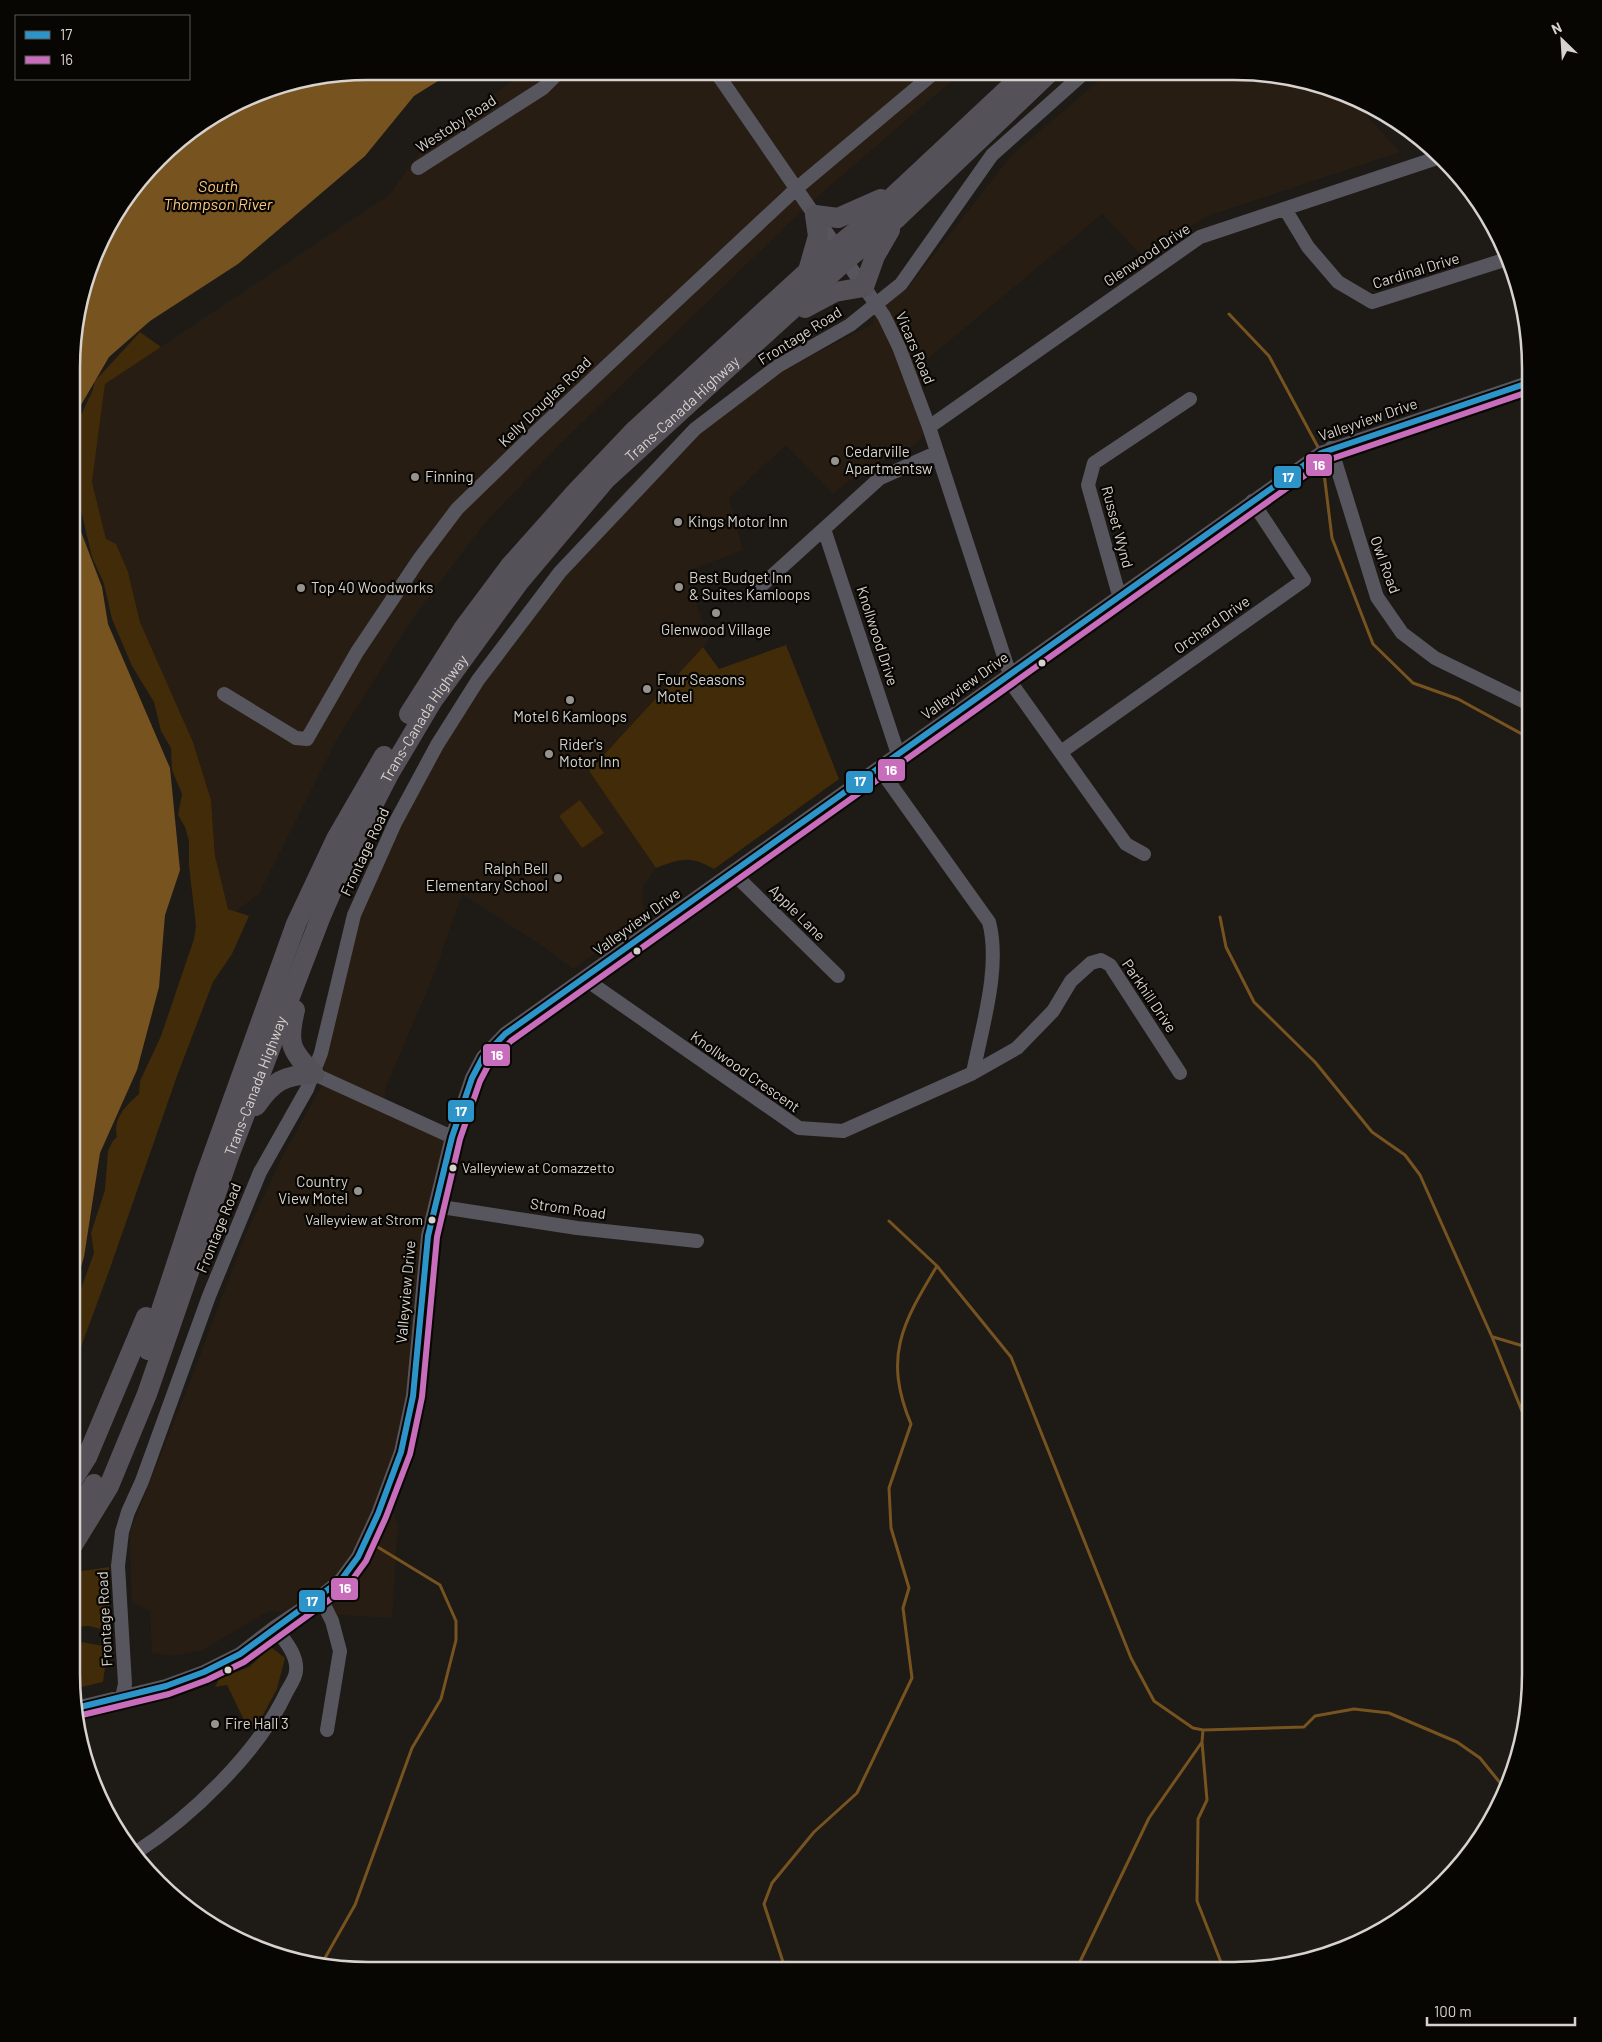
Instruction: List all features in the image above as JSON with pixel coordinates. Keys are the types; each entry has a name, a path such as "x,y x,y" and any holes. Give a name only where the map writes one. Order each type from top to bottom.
{"highway":[{"name":"Trans-Canada Highway","path":"80,1535 109,1486 147,1394 229,1156 321,916 357,836 389,774 433,700 519,582 563,527 606,479 781,321 899,190 1017,80"},
{"name":"Trans-Canada Highway","path":"80,1507 99,1475 132,1396 205,1177 296,924 336,839 425,685 463,629 510,566 574,493 636,429 808,271 842,254 896,219 1041,80"},
{"path":"808,271 818,236 815,215 832,218 845,217 899,190"},
{"path":"781,321 835,292 864,287 875,256 896,219"},
{"path":"314,1074 298,1058 290,1042 300,986 321,916"},
{"path":"261,1018 268,1056 314,1074"},
{"path":"229,1156 257,1104 272,1085 290,1075 314,1074"},
{"path":"80,1468 87,1457 205,1177"}],"street":[{"name":"Westoby Road","path":"418,168 543,88 550,80"},
{"name":"Vicars Road","path":"722,80 876,304 900,347 929,427 936,454 1010,673"},
{"name":"Kelly Douglas Road","path":"224,694 296,738 307,739 357,652 420,558 458,509 535,433 797,188 926,80"},
{"name":"Frontage Road","path":"122,1697 124,1684 118,1566 122,1532 128,1512 142,1481 209,1296 260,1172 314,1074 321,1053 354,915 395,823 437,745 478,680 560,572 695,429 778,366 850,325 901,284 992,156 1076,80"},
{"name":"Glenwood Drive","path":"929,427 1200,237 1433,159"},
{"name":"Cardinal Drive","path":"1285,209 1308,247 1338,282 1372,302 1501,261"},
{"name":"Valleyview Drive","path":"82,1707 166,1686 204,1672 240,1654 341,1580 358,1557 378,1514 401,1452 413,1396 428,1236 452,1137 472,1078 483,1057 505,1034 585,979 1119,595 1331,448 1522,385"},
{"name":"Russet Wynd","path":"1119,595 1088,485 1094,463 1190,400"},
{"name":"Owl Road","path":"1331,448 1377,597 1402,633 1435,658 1522,700"},
{"path":"762,586 880,478 936,454"},
{"name":"Orchard Drive","path":"1061,752 1304,580 1252,501"},
{"name":"Knollwood Drive","path":"824,529 898,754"},
{"path":"1010,673 1014,687 1126,844 1144,854"},
{"path":"879,768 989,922 994,940 988,998 973,1073"},
{"name":"Apple Lane","path":"733,873 838,976"},
{"name":"Parkhill Drive","path":"973,1073 1017,1048 1053,1011 1071,981 1091,963 1101,960 1110,965 1180,1072"},
{"name":"Knollwood Crescent","path":"585,979 799,1128 843,1131 973,1073"},
{"path":"314,1074 452,1137"},
{"name":"Strom Road","path":"435,1206 577,1228 698,1241"},
{"path":"320,1597 332,1621 340,1651 327,1730"},
{"path":"140,1849 204,1799 244,1756 282,1702 296,1671 292,1651 275,1627"}],"shaded area":[{"path":"513,80 953,80 808,205 558,446 483,525 413,618 336,741 259,894 235,912 228,909 215,856 211,800 193,742 140,622 128,572 106,540 92,482 105,384 390,194 426,144"},
{"path":"1100,80 1234,80 1271,82 1308,90 1326,95 1362,111 1400,152 1207,216 1143,257 1102,214 919,366 929,427 915,445 863,470 833,494 786,445 729,498 743,550 686,572 709,640 589,771 656,868 643,887 643,904 648,917 573,969 547,949 462,894 434,974 386,1087 383,1107 452,1137 435,1206 419,1340 387,1497 398,1525 392,1618 269,1611 203,1650 173,1656 152,1653 150,1611 132,1603 130,1532 190,1382 245,1236 283,1155 326,1078 321,1053 315,1045 342,936 368,862 449,713 499,640 560,562 628,487 709,409 873,324 876,304 906,290 1011,156"},
{"path":"140,332 161,347 105,384 92,482 106,539 116,544 128,572 140,622 193,742 211,800 215,856 228,909 249,916 232,954 213,982 177,1076 80,1349 80,1291 94,1253 91,1233 105,1190 108,1151 112,1142 117,1137 116,1130 119,1118 130,1102 139,1094 140,1081 161,1036 194,939 196,926 189,866 189,841 185,827 178,815 182,794 172,770 171,748 161,731 154,702 132,666 112,619 104,584 92,557 80,506 80,417 95,381"},
{"path":"786,645 839,779 714,869 691,860 672,862 656,868 589,771 703,647 719,669"},
{"path":"580,800 604,833 582,848 559,816"},
{"path":"109,1567 109,1631 89,1626 80,1626 80,1571"},
{"path":"82,1642 108,1647 103,1682 81,1687 80,1649"},
{"path":"271,1647 285,1658 277,1689 256,1728 246,1724 227,1685 215,1687 219,1679 249,1667"}],"water":[{"name":"South Thompson River","path":"440,80 414,96 365,156 238,264 150,321 109,357 80,407 82,331 95,276 110,241 129,208 164,164 178,152 224,119 258,102 294,90 331,82"},
{"path":"80,529 102,587 108,624 170,768 180,870 165,915 159,987 137,1070 100,1153 84,1257 80,1271"}],"waterway":[{"path":"1229,314 1269,356 1319,449"},
{"path":"1322,457 1332,538 1373,644 1413,683 1458,699 1522,734"},
{"path":"1220,917 1226,947 1254,1002 1315,1062 1372,1132 1405,1155 1420,1175 1492,1337 1522,1411"},
{"path":"889,1221 937,1266 1011,1357 1131,1658 1154,1701 1193,1728 1203,1730 1304,1727 1315,1716 1354,1709 1389,1713 1457,1742 1480,1758 1500,1783"},
{"path":"783,1962 764,1904 772,1883 814,1832 857,1793 912,1678 903,1608 909,1588 891,1528 889,1488 911,1424 898,1379 900,1342 914,1306 937,1266"},
{"path":"1493,1337 1522,1346"},
{"path":"325,1959 355,1905 412,1748 441,1699 456,1640 456,1621 440,1585 376,1546"},
{"path":"1203,1730 1202,1742 1207,1800 1198,1819 1197,1901 1221,1962"},
{"path":"1080,1962 1149,1818 1202,1742"}],"transit line":[{"name":"17","path":"82,1707 166,1686 204,1672 240,1654 341,1580 358,1557 378,1514 401,1452 413,1396 428,1236 452,1137 472,1078 483,1057 505,1034 1321,453 1522,385"},
{"name":"16","path":"83,1715 169,1694 207,1680 244,1662 347,1587 366,1561 386,1517 410,1454 422,1397 437,1237 460,1139 480,1081 490,1062 511,1041 1325,461 1522,394"}],"place":[{"name":"Cedarville Apartmentsw","path":"835,461"},
{"name":"Finning","path":"415,477"},
{"name":"Kings Motor Inn","path":"678,522"},
{"name":"Best Budget Inn & Suites Kamloops","path":"679,587"},
{"name":"Top 40 Woodworks","path":"301,588"},
{"name":"Glenwood Village","path":"716,613"},
{"name":"Four Seasons Motel","path":"647,689"},
{"name":"Motel 6 Kamloops","path":"570,700"},
{"name":"Rider's Motor Inn","path":"549,754"},
{"name":"Ralph Bell Elementary School","path":"558,878"},
{"name":"Valleyview at Comazzetto","path":"453,1168"},
{"name":"Country View Motel","path":"358,1191"},
{"name":"Valleyview at Strom","path":"432,1220"},
{"name":"Fire Hall 3","path":"215,1724"}]}
